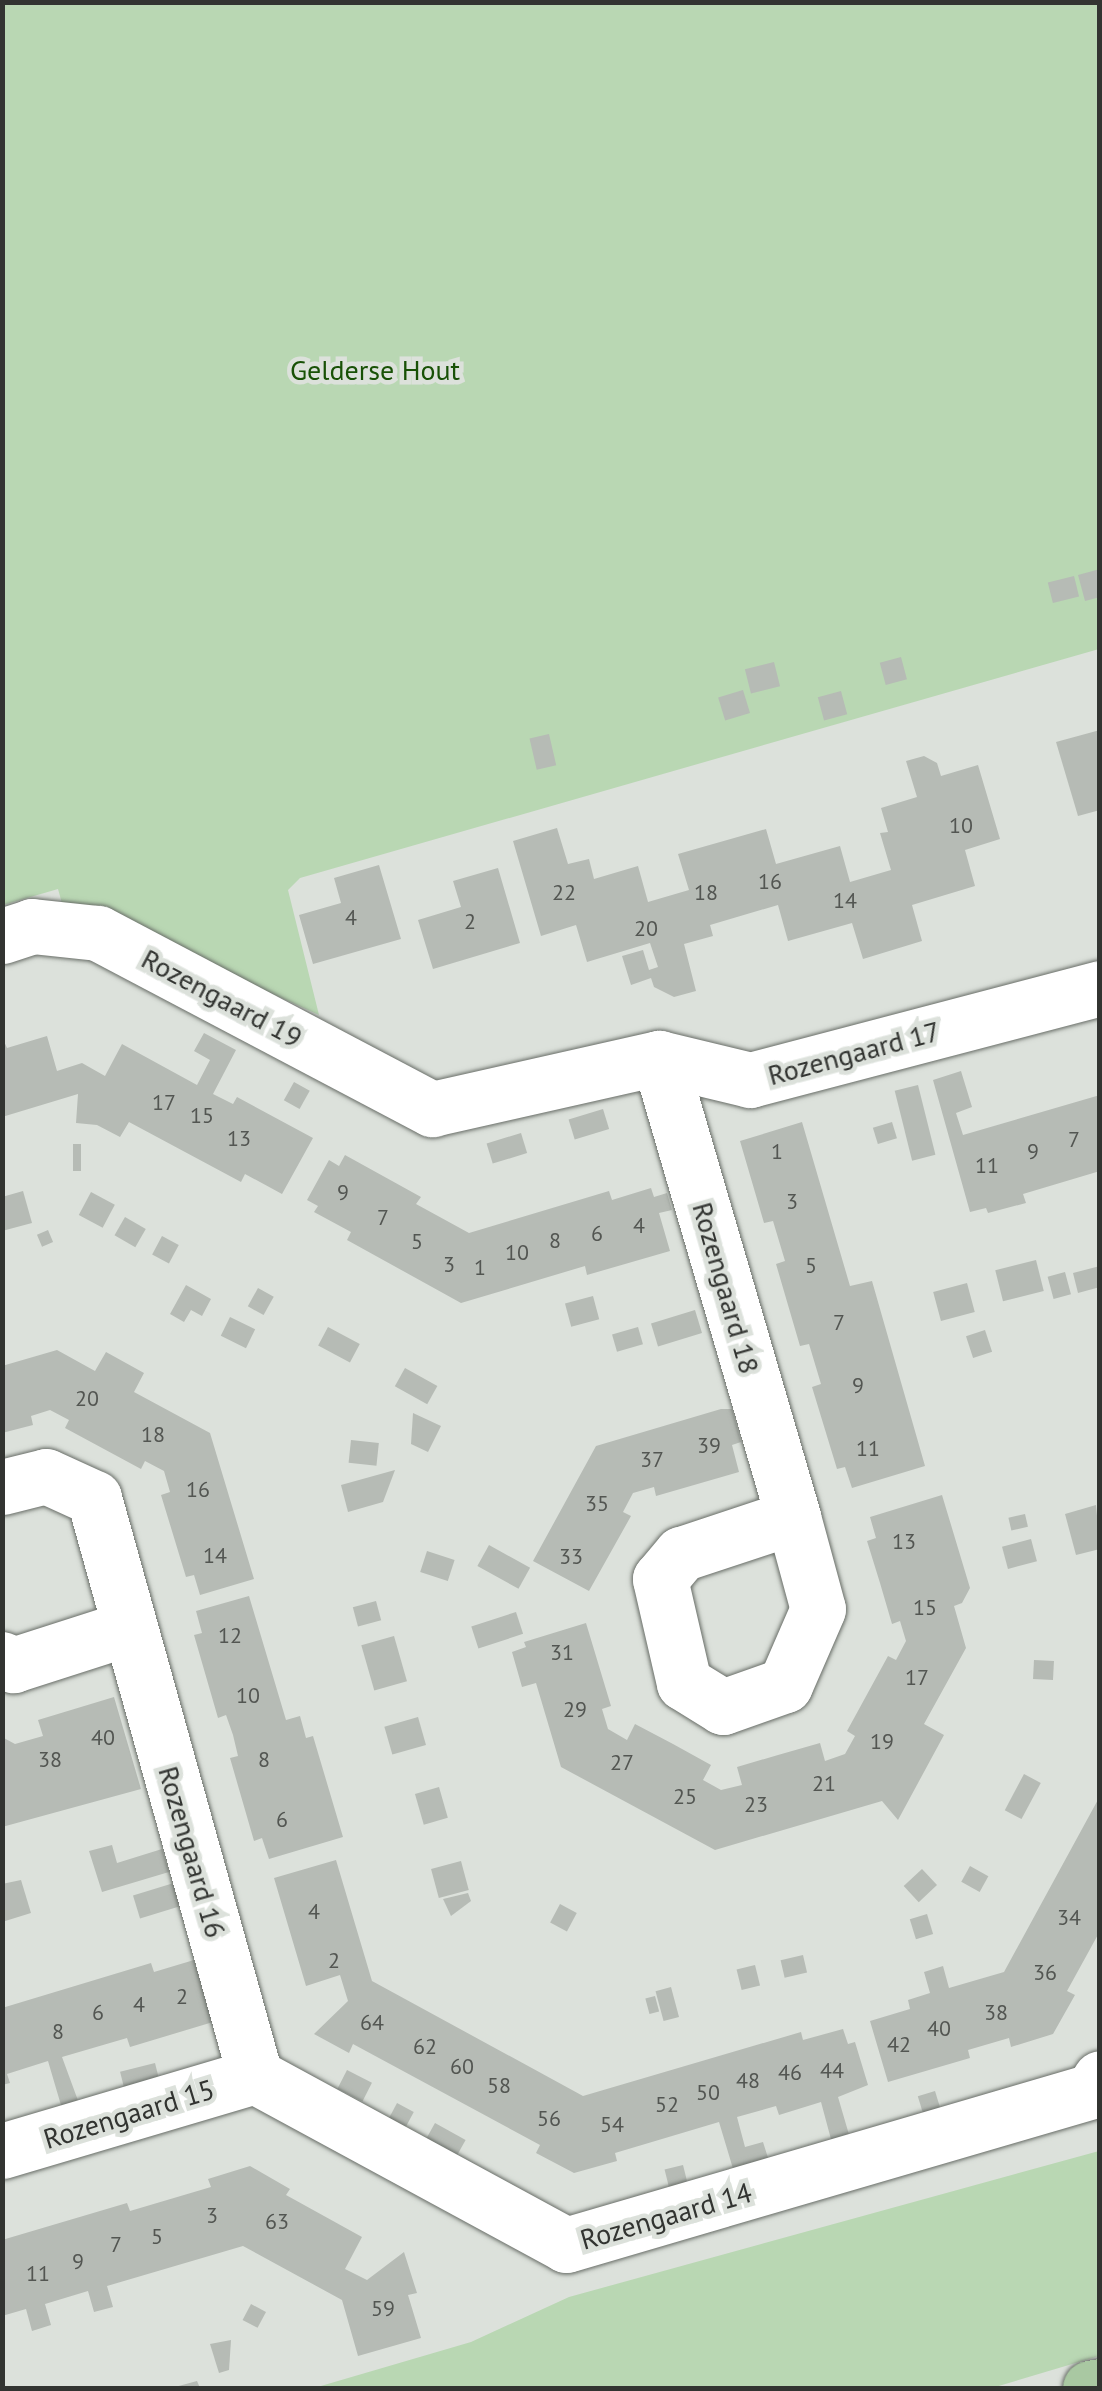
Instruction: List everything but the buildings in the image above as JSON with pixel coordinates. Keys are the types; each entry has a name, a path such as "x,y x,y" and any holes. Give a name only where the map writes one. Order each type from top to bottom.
{"main road":[{"path":"1090,2388 1100,2386"}],"street":[{"name":"Rozengaard 19","path":"2,936 32,926 98,933 432,1109"},
{"name":"Rozengaard 17","path":"432,1109 659,1058 750,1080 1100,988"},
{"name":"Rozengaard 18","path":"659,1058 793,1518"},
{"name":"Rozengaard 16","path":"2,1487 46,1476 94,1498 254,2076"},
{"path":"2,1658 13,1665 128,1628"},
{"name":"Rozengaard 14","path":"254,2076 566,2245 1092,2091 1100,2078"},
{"name":"Rozengaard 15","path":"2,2152 254,2076"}],"green space":[{"name":"Gelderse Hout","path":"3,3 1099,3 1099,649 300,878 288,890 319,1015 142,935 73,943 58,889 3,905"},
{"path":"1099,2151 1099,2356 992,2388 314,2388 471,2342 569,2297"}]}
